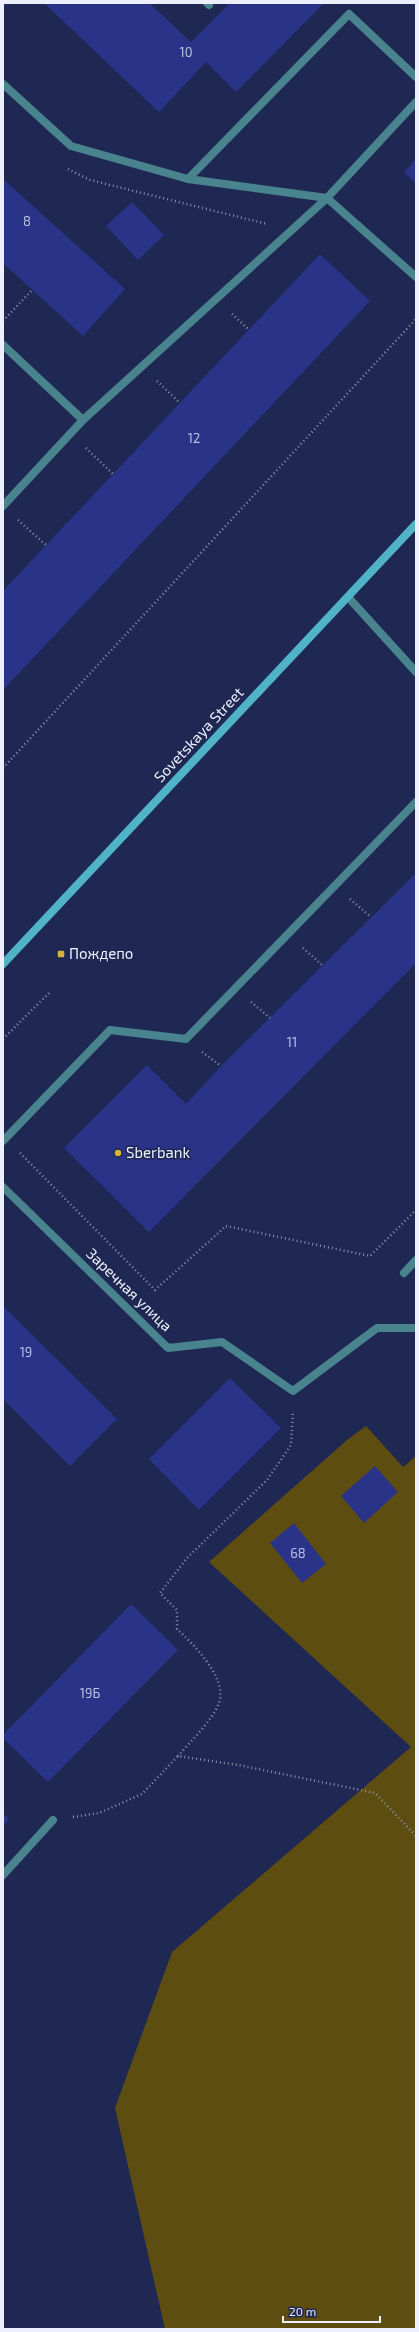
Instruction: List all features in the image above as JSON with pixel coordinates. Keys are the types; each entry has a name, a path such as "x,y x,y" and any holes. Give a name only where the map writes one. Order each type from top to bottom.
{"main road":[{"name":"Sovetskaya Street","path":"3,964 416,524"}],"lane":[{"path":"188,179 349,14 416,77"},
{"path":"3,84 71,146 188,179 327,198 416,277"},
{"path":"3,506 83,420 327,198 416,102"},
{"path":"3,346 83,420"},
{"path":"348,596 416,672"},
{"path":"4,1140 110,1030 186,1039 416,802"},
{"name":"Заречная улица","path":"3,1188 168,1348 222,1342 294,1391"},
{"path":"404,1273 416,1260"},
{"path":"294,1391 377,1328 416,1328"},
{"path":"3,1875 53,1820"}],"path":[{"path":"3,321 32,290"},
{"path":"3,768 416,319"},
{"path":"143,367 180,403"},
{"path":"70,434 113,474"},
{"path":"3,506 46,545"},
{"path":"334,886 371,917"},
{"path":"3,1039 49,993"},
{"path":"4,1140 155,1290 226,1226 370,1256 416,1210"},
{"path":"53,1820 99,1813 142,1794 204,1727 219,1702 219,1683 198,1649 177,1629 177,1610 160,1593 187,1558 267,1480 291,1445 294,1391"},
{"path":"178,1756 238,1765 374,1794 416,1836"}],"shaded area":[{"path":"366,1426 403,1467 416,1456 416,2329 165,2329 115,2108 172,1952 411,1747 209,1562 347,1440"}],"building":[{"path":"44,3 149,3 191,42 230,3 324,3 236,92 206,62 159,112"},
{"path":"416,159 416,184 404,172"},
{"path":"3,179 125,289 83,336 3,263"},
{"path":"132,202 164,235 138,260 106,226"},
{"path":"320,254 370,301 3,690 3,591"},
{"path":"416,873 416,963 149,1232 64,1148 147,1065 186,1104 221,1066"},
{"path":"3,1306 117,1419 70,1466 3,1399"},
{"path":"230,1378 281,1428 199,1510 149,1459"},
{"path":"375,1466 398,1492 364,1523 341,1496"},
{"path":"294,1523 326,1564 302,1583 270,1543"},
{"path":"131,1604 178,1650 48,1782 3,1738 3,1735"},
{"path":"3,1814 9,1819 3,1826"}],"place":[{"name":"Пождепо","path":"61,954"},
{"name":"Sberbank","path":"118,1153"}]}
